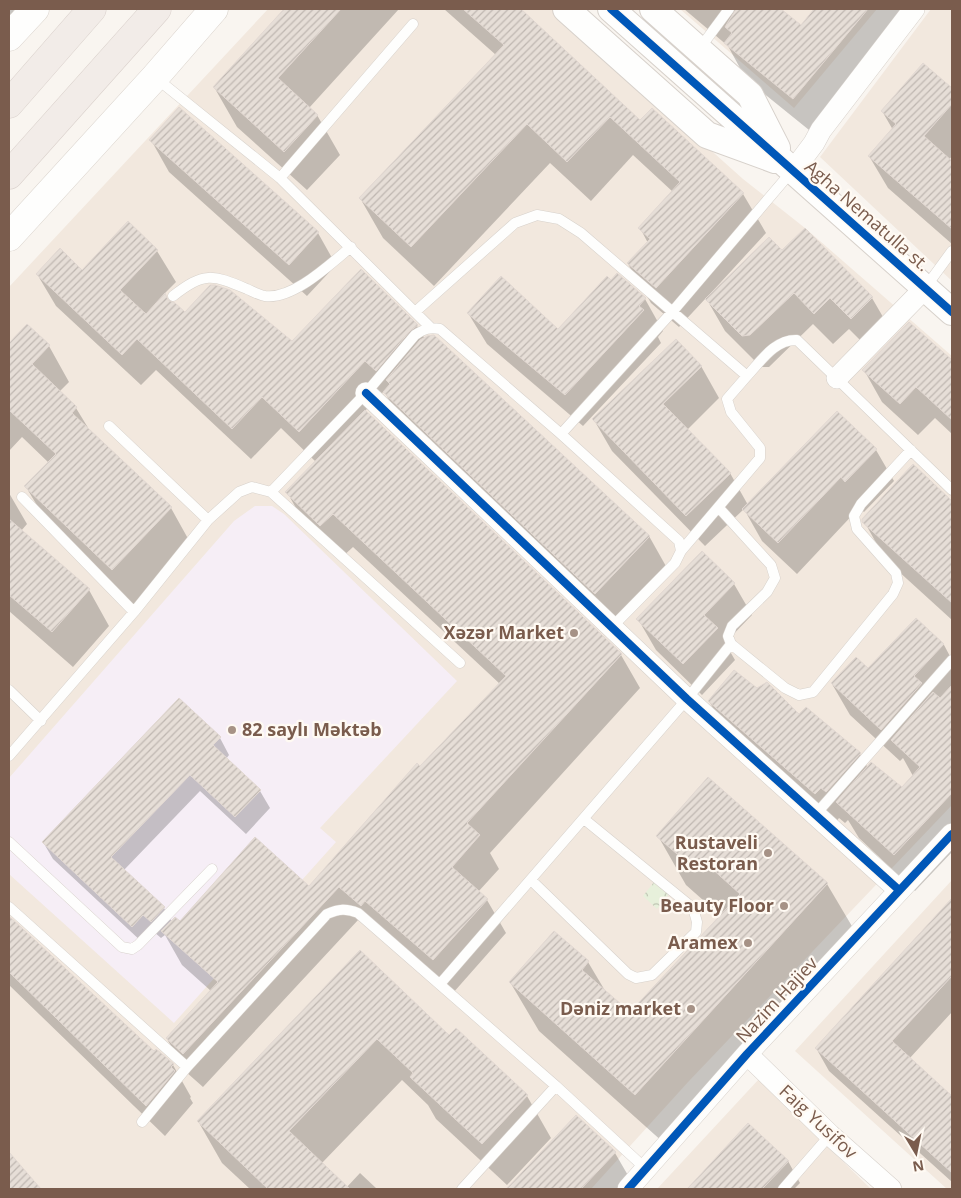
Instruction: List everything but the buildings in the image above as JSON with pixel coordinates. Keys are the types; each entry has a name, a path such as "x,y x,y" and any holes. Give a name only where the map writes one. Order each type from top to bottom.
{"highway":[{"path":"9,104 92,9"},
{"path":"9,176 156,9"}],"main road":[{"path":"9,37 35,9"},
{"path":"9,237 155,77 214,9"}],"street":[{"path":"566,9 707,135 789,167"},
{"name":"Agha Nematulla st.","path":"611,9 952,312"},
{"path":"653,9 750,95 789,167"},
{"path":"789,167 814,143 821,130 914,9"},
{"path":"837,378 926,288"},
{"path":"366,393 687,699 899,890"},
{"name":"Nazim Hajiev","path":"628,1189 747,1054 952,834"},
{"name":"Faig Yusifov","path":"747,1054 830,1135 891,1189"}],"lane":[{"path":"698,49 729,9"},
{"path":"280,178 413,24"},
{"path":"155,77 280,178 430,327"},
{"path":"561,434 673,311 789,167"},
{"path":"415,312 515,223 538,215 559,220 581,233 747,376"},
{"path":"173,296 186,286 202,278 220,277 265,296 279,294 303,286 351,248"},
{"path":"926,288 952,251"},
{"path":"271,492 366,393 415,335 423,329 430,327 440,329 561,434 679,540 682,551"},
{"path":"612,627 675,563 682,551 760,458 760,448 731,412 727,399 780,343 787,339 797,340 952,490"},
{"path":"109,426 208,520"},
{"path":"719,508 771,565 775,578 767,592 732,626 728,636 731,644 785,688 799,695 812,692 893,594 898,583 896,573 857,529 854,516 861,504 911,450"},
{"path":"9,756 134,612 208,520 239,492 252,487 271,492 460,663"},
{"path":"22,497 134,612"},
{"path":"440,984 687,699 731,644"},
{"path":"816,815 952,660"},
{"path":"9,690 41,720"},
{"path":"530,880 628,974 635,977 652,975 696,932 697,922 693,908 584,819"},
{"path":"9,842 122,947 132,949 212,870"},
{"path":"9,907 187,1067"},
{"path":"142,1122 187,1067 327,914 348,909 358,913 440,984 556,1086 646,1169"},
{"path":"462,1189 556,1086"},
{"path":"783,1189 830,1135"}],"shaded area":[{"path":"268,9 553,9 743,179 805,228 952,356 952,805 689,1081 591,1189 9,1189 9,287"},
{"path":"680,9 877,9 794,108"},
{"path":"931,9 952,9 952,281 820,157"},
{"name":"82 saylı Məktəb","path":"255,506 272,506 284,514 457,681 320,828 336,842 174,1023 9,874 9,778 234,521"},
{"path":"952,880 952,1189 947,1189 795,1051"},
{"path":"759,1079 871,1189 657,1189"}],"green space":[{"path":"654,882 669,894 657,909 643,896"}],"cycle path":[{"path":"611,9 952,312"},
{"path":"366,393 687,699 899,890"},
{"path":"628,1189 747,1054 952,834"}],"place":[{"name":"Xəzər Market","path":"574,633"},
{"name":"82 saylı Məktəb","path":"232,730"},
{"name":"Rustaveli Restoran","path":"768,853"},
{"name":"Beauty Floor","path":"784,906"},
{"name":"Aramex","path":"748,943"},
{"name":"Dəniz market","path":"691,1009"}]}
